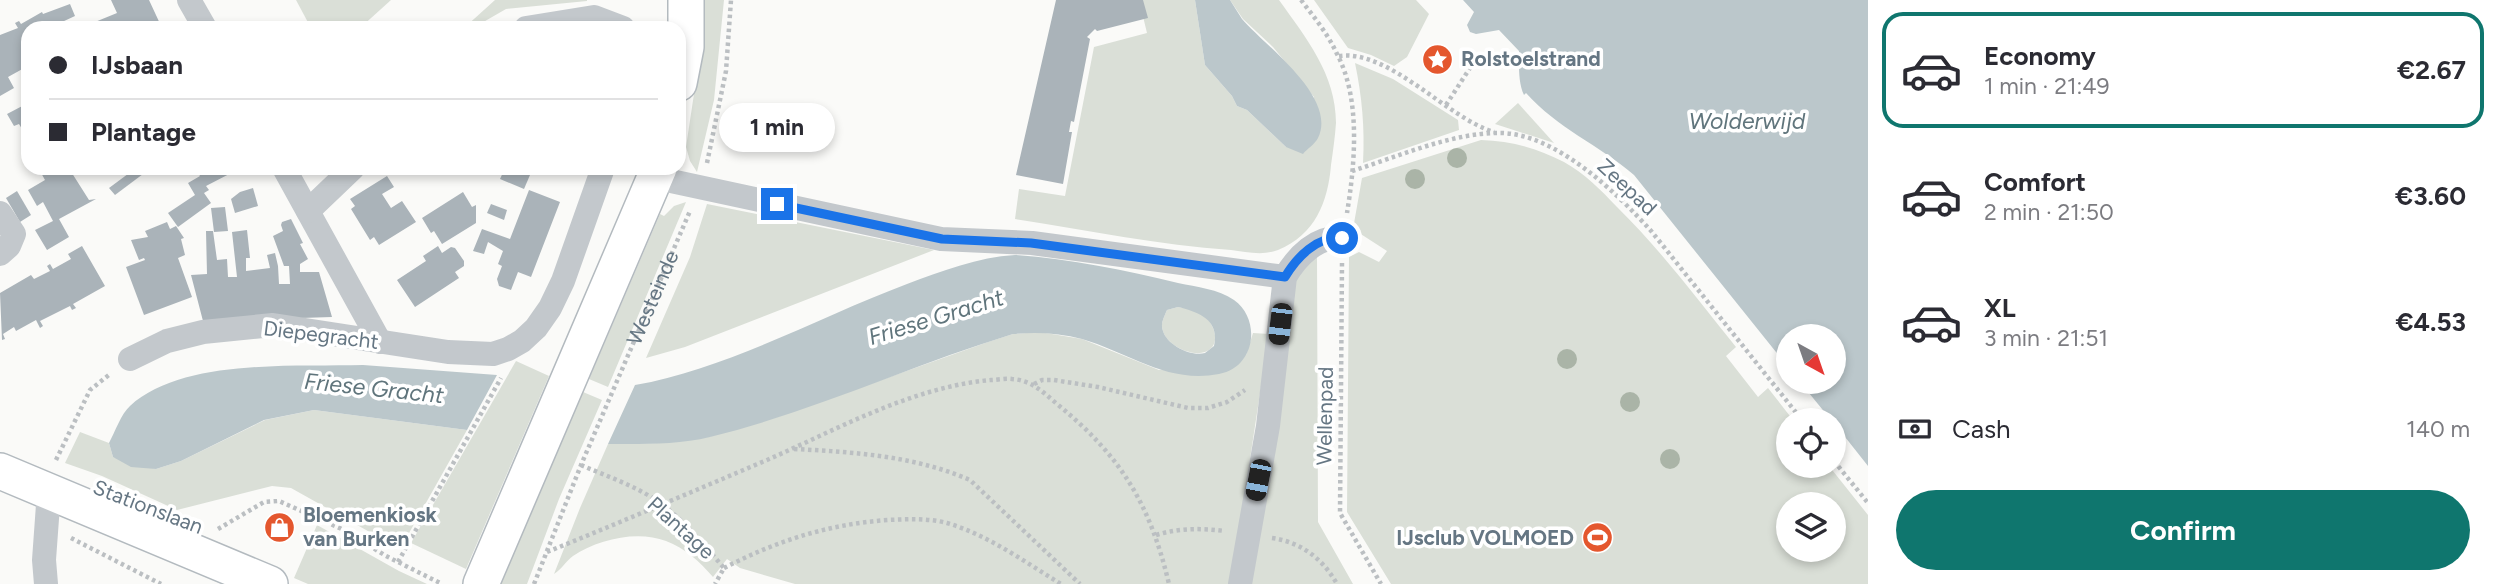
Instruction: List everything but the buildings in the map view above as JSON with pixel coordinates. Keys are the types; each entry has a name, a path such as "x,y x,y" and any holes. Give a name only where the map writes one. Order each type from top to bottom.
{"street":[{"path":"189,0 201,21"},
{"path":"686,0 686,47"},
{"path":"569,21 594,17 605,21"},
{"path":"288,175 380,342"},
{"path":"308,211 346,175"},
{"name":"Diepegracht","path":"130,359 167,341 203,332 273,326 477,354 493,354 508,349 536,328 550,308 563,281 601,175"},
{"path":"481,584 657,175"},
{"path":"663,175 699,188 942,239 1031,243 1285,277"},
{"path":"0,213 13,234 9,246 0,254"},
{"path":"1240,584 1268,426 1285,277 1292,265 1317,244 1329,237 1342,238"},
{"path":"0,471 270,584"},
{"path":"46,584 44,560 49,491"}],"path":[{"name":"Westeinde","path":"534,584 581,465 699,188 711,148 726,71 731,0"},
{"path":"1301,0 1322,27 1339,56 1352,102 1355,143 1342,238"},
{"path":"1446,105 1479,54"},
{"path":"1339,56 1351,55 1366,59 1400,75 1475,123 1498,133"},
{"name":"Zeepad","path":"1352,171 1447,141 1498,133 1511,134 1539,143 1568,158 1598,178 1628,205 1792,408"},
{"name":"Wellenpad","path":"1342,238 1340,513 1381,584"},
{"path":"49,491 57,458 90,390 130,359"},
{"path":"1034,384 1042,380 1054,380 1098,387 1178,406 1208,408 1227,402 1275,371"},
{"path":"398,562 503,374"},
{"path":"547,552 663,505 893,405 970,382 1012,379 1034,384 1077,419 1122,469 1141,500 1156,536 1169,584"},
{"path":"793,449 877,454 948,470 970,480 1080,584"},
{"name":"Plantage","path":"581,465 638,490 663,505 724,568 715,584"},
{"path":"1846,475 1868,503"},
{"name":"Stationslaan","path":"210,533 264,502 279,501 344,530 442,584"},
{"path":"724,568 755,552 807,532 861,522 914,518 946,523 972,533 1061,584"},
{"path":"48,527 162,584"},
{"path":"1156,536 1174,530 1207,529 1282,540 1305,549 1322,562 1337,584"}],"shaded area":[{"path":"296,0 391,0 368,21 307,21"},
{"path":"495,0 587,0 506,9 485,21 472,21"},
{"path":"701,0 724,0 714,100 697,172 686,147 697,74"},
{"path":"1139,0 1195,0 1205,65 1232,96 1237,106 1247,110 1286,147 1314,97 1273,47 1243,19 1230,0 1279,0 1318,57 1335,105 1336,128 1329,179 1327,192 1317,216 1291,244 1272,252 1254,253 1177,245 1015,219 1019,189 1065,196 1094,47 1147,33"},
{"path":"1314,0 1416,0 1429,14 1407,57 1394,66 1348,48"},
{"path":"1355,63 1393,79 1458,120 1459,130 1363,163 1364,137"},
{"path":"1518,103 1554,143 1495,124"},
{"path":"1481,140 1534,149 1571,166 1605,194 1678,275 1736,347 1726,356 1758,397 1768,388 1784,408 1776,408 1776,478 1839,478 1868,515 1868,584 1391,584 1347,512 1349,257 1359,252 1379,262 1387,251 1353,229 1362,178"},
{"path":"686,202 608,387 589,379 660,214 664,216 674,206"},
{"path":"707,204 934,250 685,347 646,358 690,257"},
{"path":"1317,255 1318,522 1353,584 1250,584 1296,281 1306,264"},
{"path":"1178,307 1198,311 1209,321 1215,338 1211,349 1193,353 1174,345 1165,336 1162,326 1167,310"},
{"path":"1040,332 1082,339 1159,370 1246,355 1253,333 1269,334 1231,584 795,584 740,568 727,559 713,577 680,547 643,536 618,538 594,545 573,556 554,574 608,444 659,443 708,437 777,417 1013,334"},
{"path":"516,361 549,376 466,569 411,543"},
{"path":"583,392 602,400 559,499 527,584 500,584"},
{"path":"314,410 467,430 400,549 291,488 272,486 177,510 102,476 65,463 80,432 109,443 113,457 156,469 181,461 265,420"},
{"path":"317,525 427,584 308,584 294,578"}],"water":[{"path":"1195,0 1230,0 1242,19 1309,89 1318,106 1321,122 1318,138 1303,154 1286,147 1247,110 1237,106 1232,96 1205,65"},
{"name":"Wolderwijd","path":"1463,0 1868,0 1868,466 1846,438 1846,408 1821,408 1810,394 1846,394 1846,324 1776,324 1776,352 1634,175 1551,116 1526,93 1524,95 1520,79 1519,51 1499,30 1476,34 1470,32 1467,25 1474,12"},
{"name":"Friese Gracht","path":"1015,255 1097,266 1221,293 1234,300 1249,319 1251,331 1247,353 1231,370 1200,376 1182,375 1149,366 1082,339 1065,335 1013,334 748,427 685,441 608,444 635,385 738,355 874,297 960,265","holes":["1178,307 1206,319 1214,330 1214,346 1205,353 1180,349 1165,336 1162,323 1167,310"]},
{"name":"Friese Gracht","path":"363,365 497,375 467,430 314,410 264,420 181,461 156,469 131,467 113,457 109,443 127,409 152,391 179,380 240,368"}],"place":[{"name":"Rolstoelstrand","path":"1438,59"},
{"name":"Bloemenkiosk van Burken","path":"280,527"},
{"name":"IJsclub VOLMOED","path":"1597,538"}],"route":[{"path":"777,204 942,239 1031,243 1285,277 1292,265 1317,244 1329,237 1342,238"}]}
